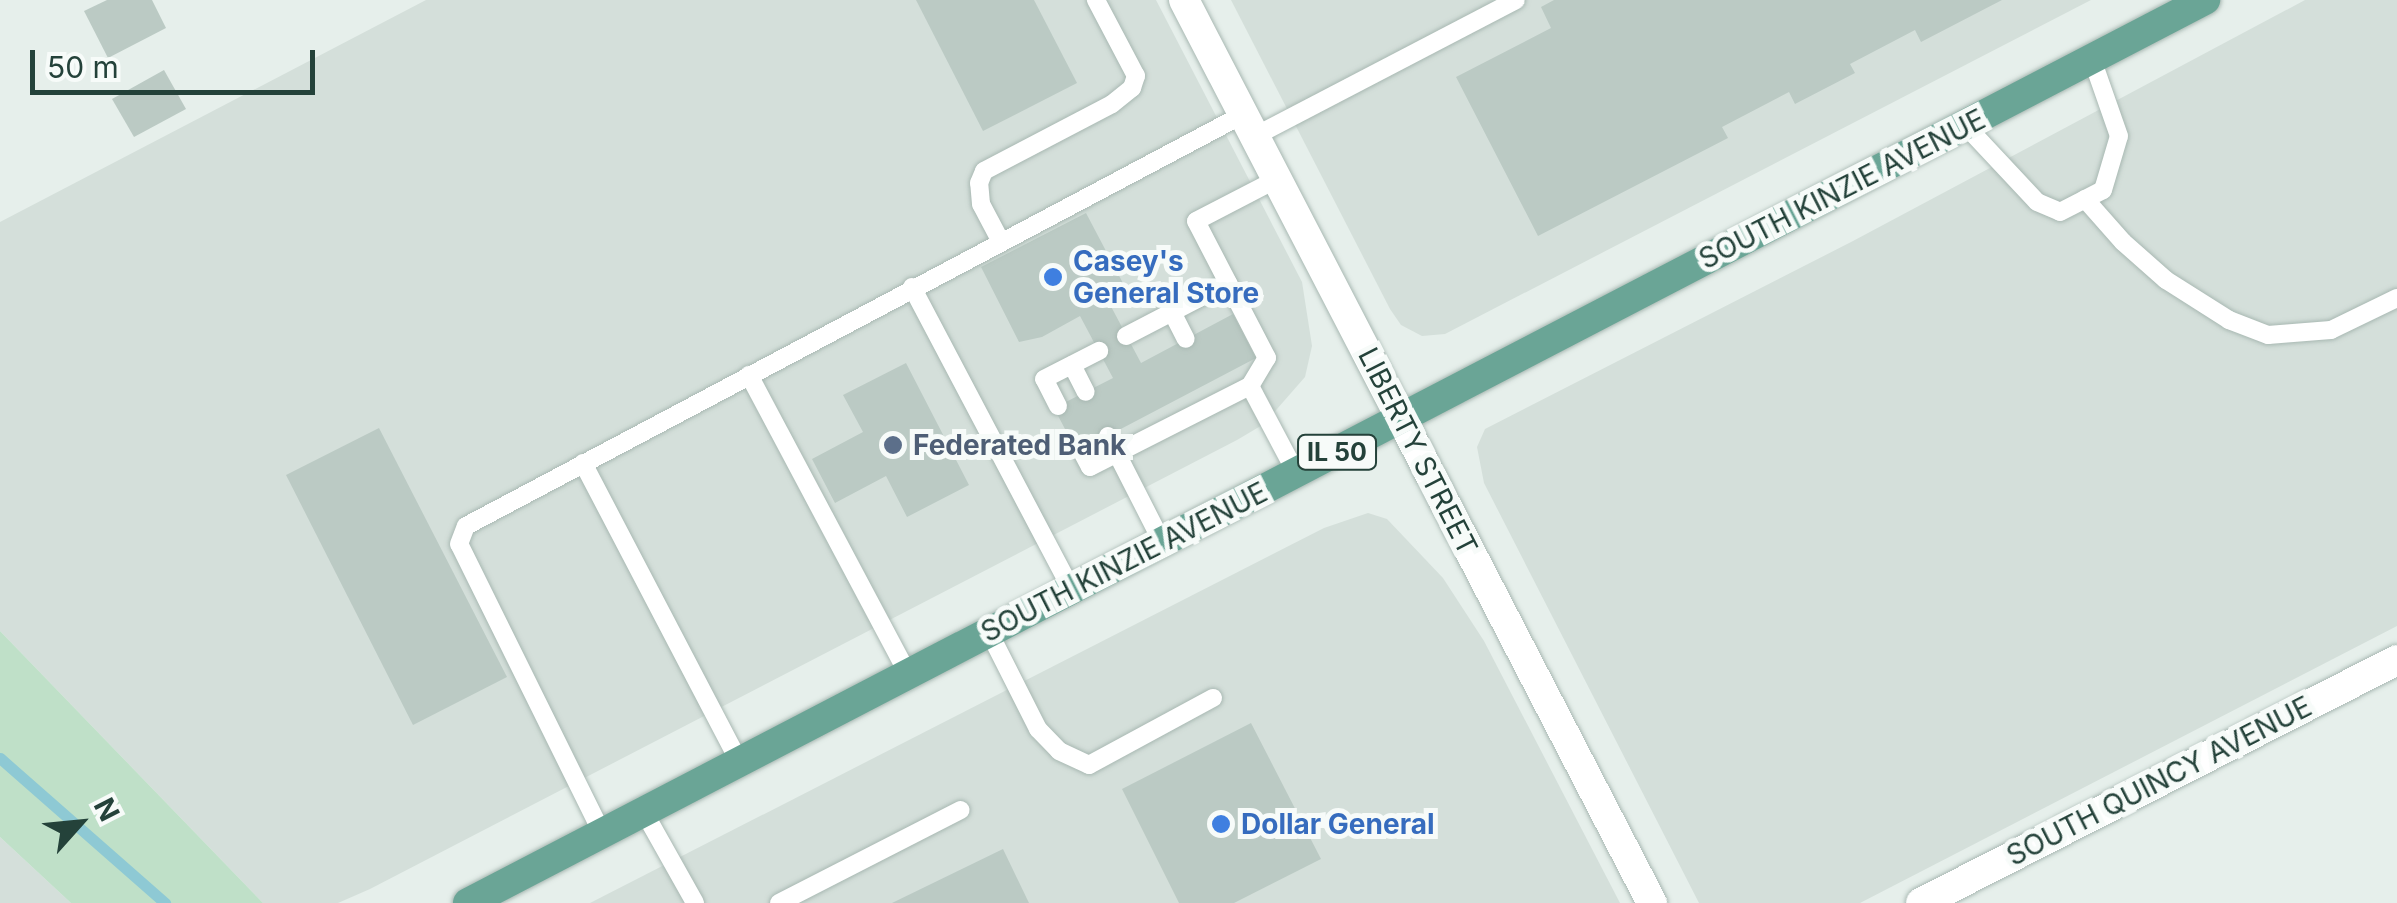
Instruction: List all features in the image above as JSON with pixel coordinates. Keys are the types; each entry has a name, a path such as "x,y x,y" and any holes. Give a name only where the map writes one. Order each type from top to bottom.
{"main road":[{"name":"SOUTH KINZIE AVENUE","path":"468,903 2205,0"}],"street":[{"name":"LIBERTY STREET","path":"1184,0 1652,903"},
{"name":"SOUTH QUINCY AVENUE","path":"1921,903 2397,660"}],"lane":[{"path":"1000,240 981,204 978,183 984,171 1112,104 1132,88 1136,76 1096,0"},
{"path":"602,833 460,544 466,526 1000,240 1516,0"},
{"path":"1966,124 2037,202 2060,212 2103,190 2119,136 2092,59"},
{"path":"1081,450 1090,467 1112,444 1155,422 1218,402 1250,386 1267,358 1196,222 1278,180"},
{"path":"2085,199 2123,242 2166,280 2229,320 2268,335 2330,330 2397,298"},
{"path":"1126,336 1228,284"},
{"path":"912,287 1071,590"},
{"path":"1172,312 1186,338"},
{"path":"1058,406 1044,379 1099,351"},
{"path":"1072,365 1086,392"},
{"path":"748,375 908,674"},
{"path":"1209,383 1218,402"},
{"path":"1250,386 1296,472"},
{"path":"1112,444 1162,542"},
{"path":"583,463 739,761"},
{"path":"989,632 1038,729 1058,751 1089,764 1214,698"},
{"path":"779,903 961,810"},
{"path":"644,812 696,903"}],"shaded area":[{"path":"426,0 1156,0 1302,282 1312,346 1305,377 1264,424 1237,440 370,889 338,903 263,903 0,631 0,222"},
{"path":"1231,0 2091,0 1445,334 1422,336 1401,325 1390,309"},
{"path":"2305,0 2397,0 2397,626 1860,903 1699,903 1484,483 1477,447 1485,429 1853,241"},
{"path":"1368,513 1387,519 1443,578 1484,641 1620,903 590,903 1324,528"},
{"path":"0,837 71,903 0,903"}],"green space":[{"path":"0,631 263,903 71,903 0,837"}],"building":[{"path":"107,0 152,0 166,28 108,58 84,11"},
{"path":"916,0 1034,0 1077,83 983,131"},
{"path":"1554,0 2002,0 1921,42 1915,30 1850,64 1855,73 1795,104 1789,92 1722,127 1728,138 1538,236 1456,77 1551,28 1541,7"},
{"path":"164,70 186,109 134,137 112,99"},
{"path":"1086,213 1125,287 1106,297 1141,363 1233,314 1256,358 1077,452 1054,408 1113,378 1080,316 1042,337 1019,342 981,267"},
{"name":"Federated Bank","path":"906,363 969,485 907,517 886,476 835,503 812,459 863,432 843,395"},
{"path":"379,428 507,677 413,725 286,475"},
{"name":"Dollar General","path":"1251,723 1321,859 1234,903 1179,903 1122,789"},
{"path":"1003,849 1029,903 892,903"}],"waterway":[{"path":"0,758 165,903"}],"place":[{"name":"Casey's General Store","path":"1053,277"},
{"name":"Federated Bank","path":"893,445"},
{"name":"Dollar General","path":"1221,824"}]}
